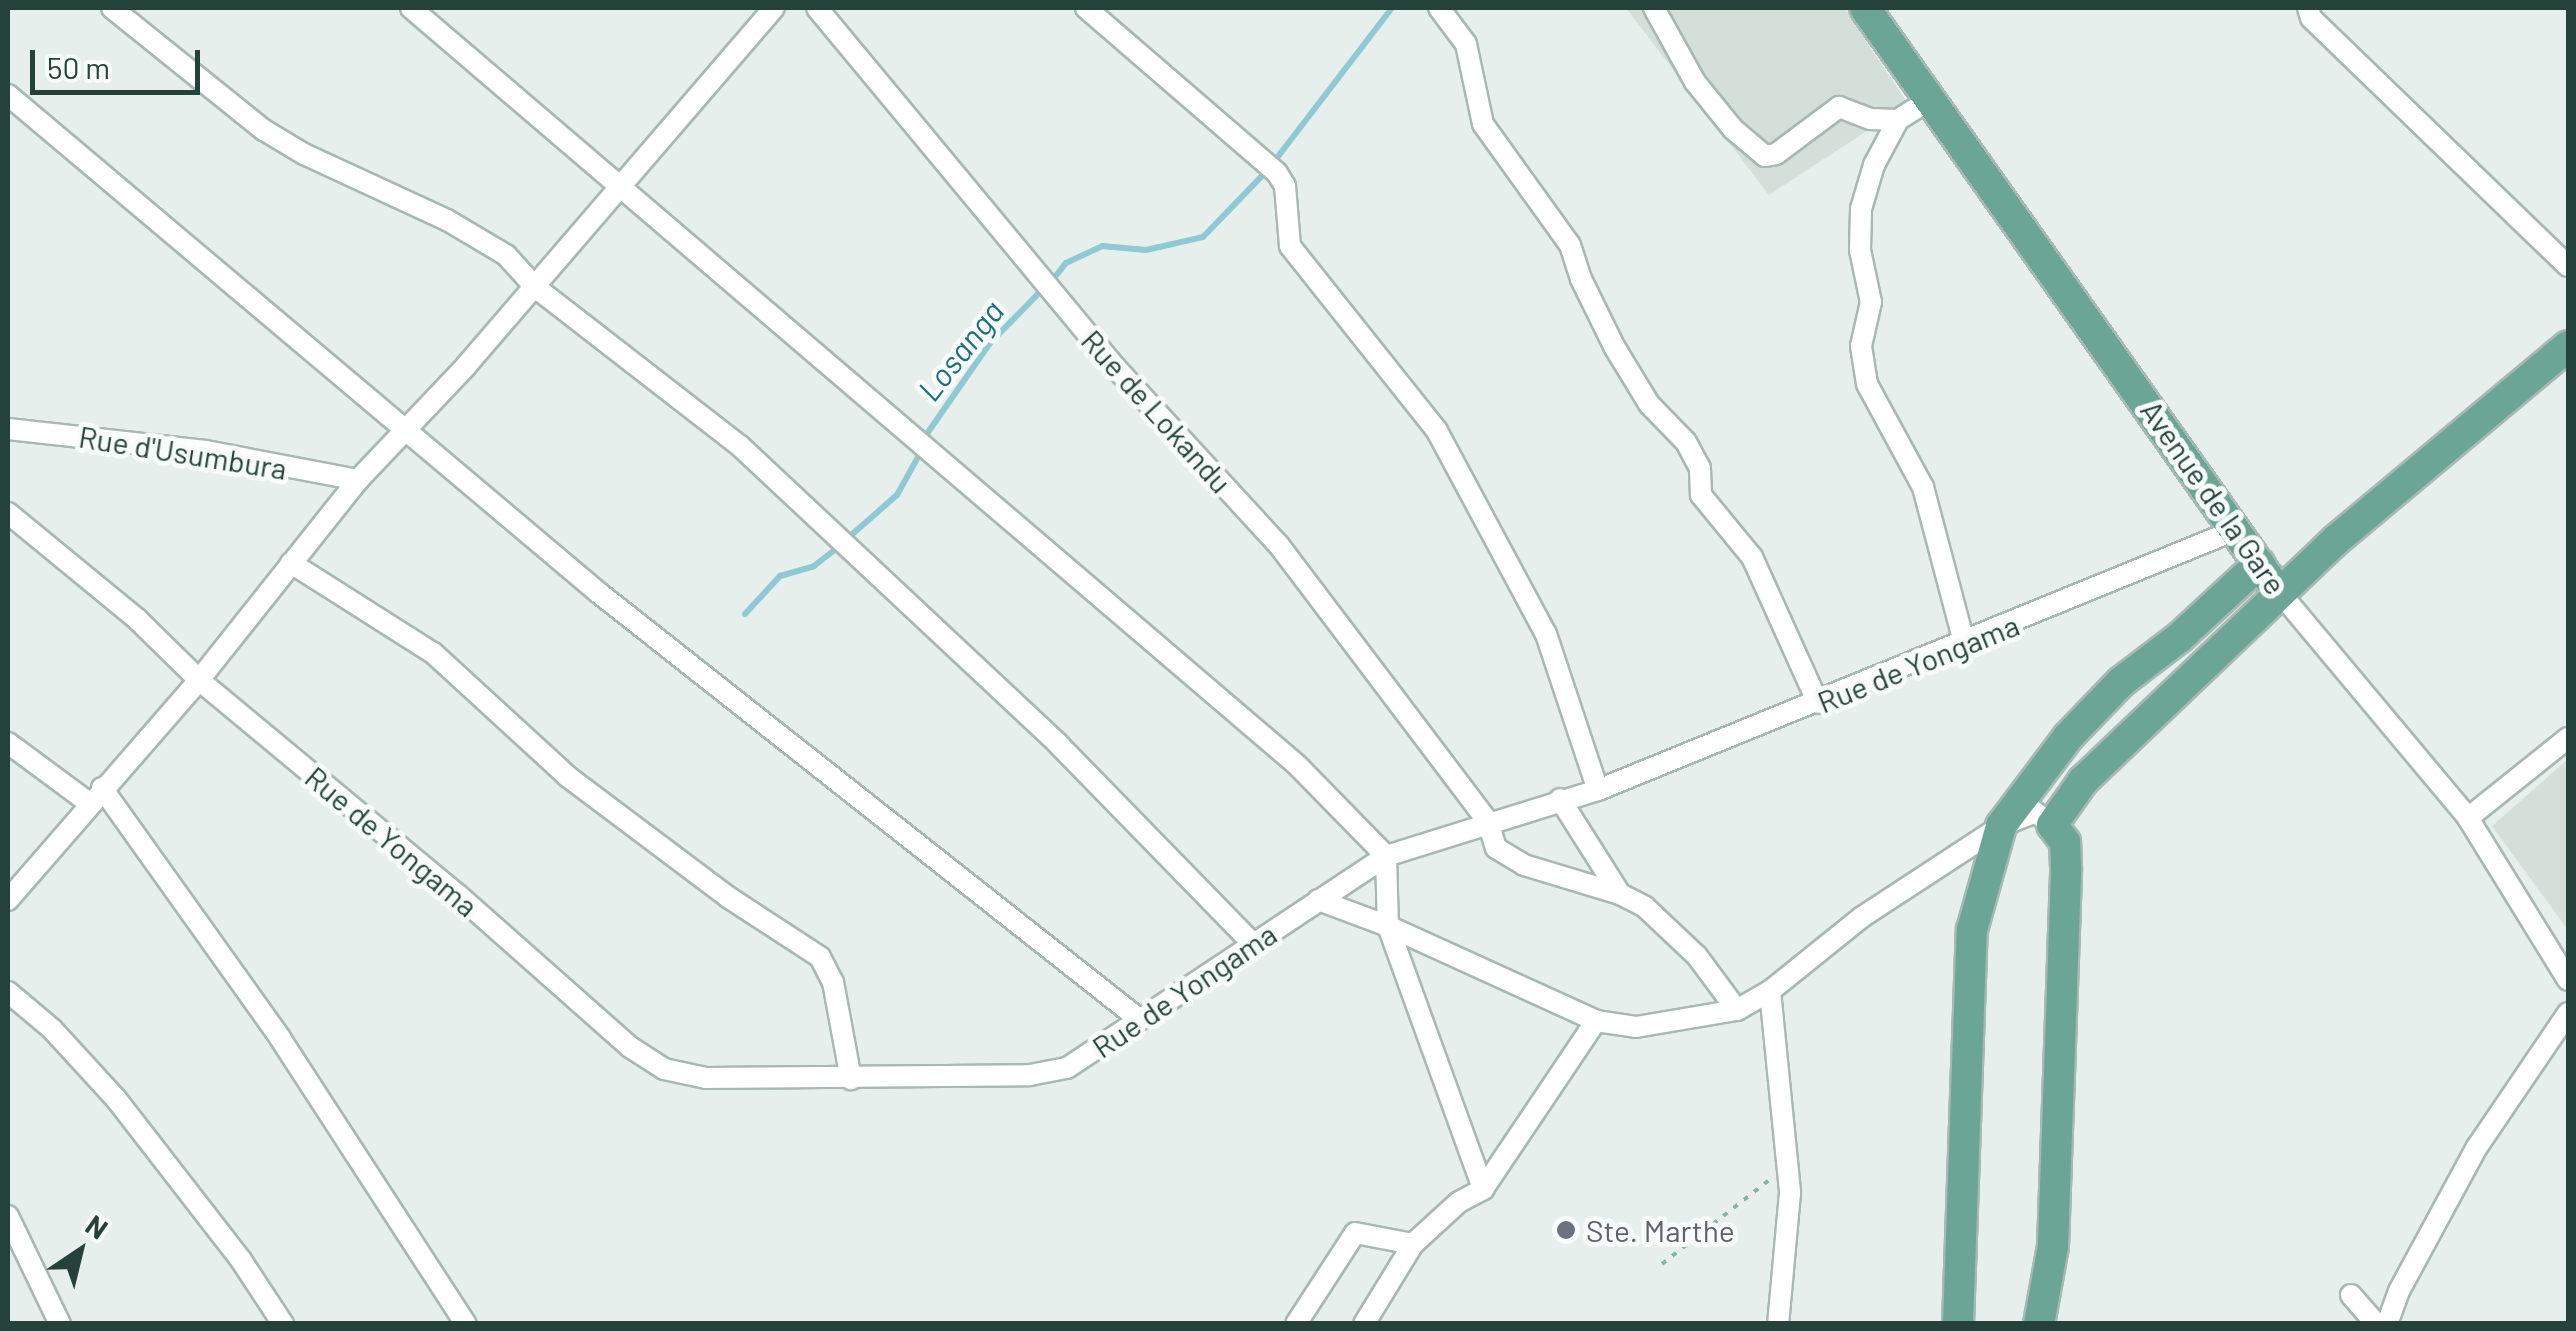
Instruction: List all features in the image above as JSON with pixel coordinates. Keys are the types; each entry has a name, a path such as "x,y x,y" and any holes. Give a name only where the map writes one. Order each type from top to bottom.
{"main road":[{"name":"Avenue de la Gare","path":"1865,8 2116,356 2281,594"},
{"path":"2039,1324 2053,1246 2066,868 2065,842 2052,824 2084,781 2336,540 2568,346"},
{"path":"1958,1324 1972,930 2001,826 2068,737 2121,682 2180,637 2259,564"}],"street":[{"path":"112,8 264,130 304,154 448,220 506,256 535,288 740,446 1058,744 1254,945"},
{"path":"411,8 1297,765 1386,856 1388,926 1483,1188"},
{"path":"8,900 199,680 358,480 535,288 774,8"},
{"name":"Rue de Lokandu","path":"816,8 1115,367 1278,544 1488,822 1496,848 1510,858 1620,894"},
{"path":"1086,8 1277,172 1284,186 1290,246 1437,431 1546,634 1598,790"},
{"path":"1440,8 1466,44 1483,124 1570,245 1581,279 1649,404 1686,442 1700,468 1701,495 1752,557 1818,704"},
{"path":"1654,8 1695,82 1733,130 1765,156 1776,154 1839,106 1870,119 1898,120"},
{"path":"2308,8 2311,18 2568,266"},
{"path":"8,95 599,593 1140,1018"},
{"path":"1931,99 1898,120 1874,165 1861,209 1860,250 1871,302 1860,346 1867,384 1923,487 1964,642"},
{"name":"Rue d'Usumbura","path":"8,429 206,451 358,480"},
{"name":"Rue de Yongama","path":"8,513 137,619 199,680 457,894 630,1047 664,1069 706,1078 1030,1075 1067,1068 1386,856 1598,790 1818,704 2234,531"},
{"path":"292,564 433,652 567,776 728,896 820,957 833,982 851,1079"},
{"name":"Avenue de la Gare","path":"2281,594 2468,818 2568,980"},
{"path":"2468,818 2568,738"},
{"path":"8,743 95,796 280,1038 466,1324"},
{"path":"1560,799 1620,894 1668,925 1737,1010"},
{"path":"1318,900 1388,926 1596,1021 1636,1028 1737,1010 1770,991 1862,917 2001,826 2022,814 2036,812 2052,824"},
{"path":"1770,991 1790,1193 1778,1324"},
{"path":"8,992 52,1029 117,1100 241,1260 283,1324"},
{"path":"2387,1324 2399,1292 2477,1147 2568,1013"},
{"path":"1364,1324 1413,1244 1459,1202 1483,1188 1596,1021"},
{"path":"8,1216 60,1324"},
{"path":"1296,1324 1356,1233 1413,1244"},
{"path":"2351,1295 2376,1324"}],"path":[{"path":"1662,1264 1787,1165"}],"shaded area":[{"path":"1626,8 1844,8 1908,104 1769,195"},
{"path":"2568,759 2568,930 2492,826"}],"waterway":[{"name":"Losanga","path":"1273,163 1392,8"},
{"name":"Losanga","path":"1051,282 1066,263 1102,246 1146,250 1203,237 1262,176"},
{"name":"Losanga","path":"924,438 990,343 1038,294"},
{"name":"Losanga","path":"848,538 897,495 918,457"},
{"name":"Losanga","path":"745,614 780,576 814,566 837,548"}],"place":[{"name":"Ste. Marthe","path":"1566,1230"}]}
